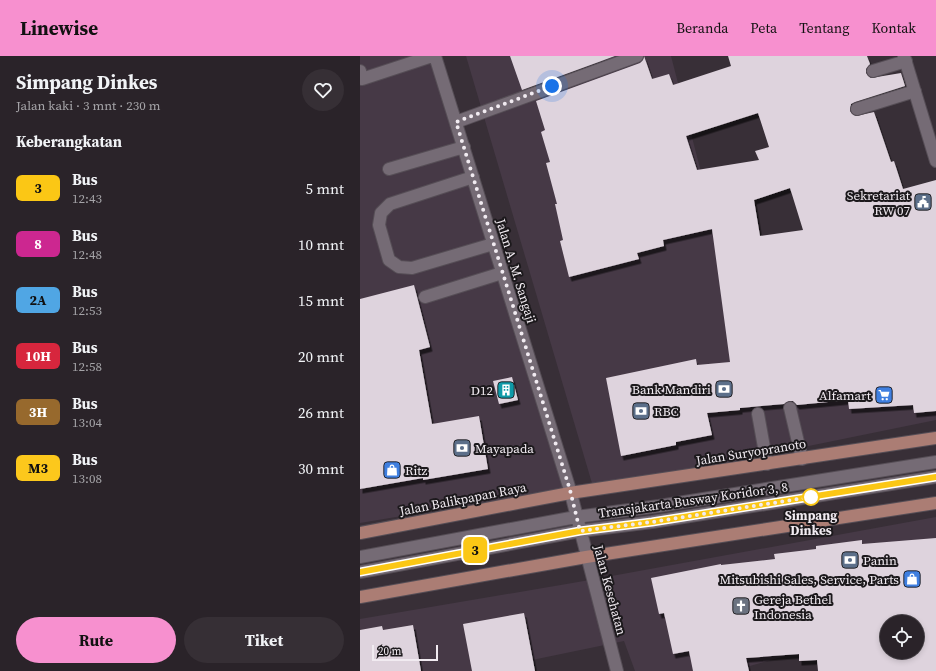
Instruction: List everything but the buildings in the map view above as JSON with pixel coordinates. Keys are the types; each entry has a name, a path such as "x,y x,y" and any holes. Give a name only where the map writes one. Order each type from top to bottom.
{"main road":[{"name":"Jalan Suryopranoto","path":"570,494 936,438"},
{"name":"Jalan Balikpapan Raya","path":"360,533 570,494"},
{"path":"360,598 586,557 936,503"}],"street":[{"path":"360,71 362,79 432,56"},
{"name":"Jalan A. M. Sangaji","path":"435,56 570,494"},
{"path":"456,122 637,56"},
{"path":"873,71 905,59 933,143 936,161"},
{"path":"857,109 915,90"},
{"path":"389,169 464,147"},
{"path":"472,177 390,204 381,213 379,225 389,260 399,267 412,268 493,244"},
{"path":"425,297 502,273"},
{"path":"790,408 802,459"},
{"path":"758,414 767,464"},
{"name":"Transjakarta Busway Koridor 3, 8","path":"360,557 576,517 659,506 936,462"},
{"name":"Transjakarta Busway Koridor 3, 8","path":"360,572 580,531 652,522 936,478"},
{"name":"Jalan Kesehatan","path":"570,494 617,671"}],"shaded area":[{"path":"360,56 436,56 563,489 360,523"},
{"path":"466,56 671,56 739,319 936,274 936,420 594,490"},
{"path":"936,517 936,616 924,617 924,615 880,615 880,629 732,671 635,671 624,641 479,671 360,671 360,619 584,581"}],"bus line":[{"name":"3","path":"360,572 580,531 652,522 936,477"}],"place":[{"name":"Sekretariat RW 07","path":"923,202"},
{"name":"Bank Mandiri","path":"724,389"},
{"name":"D12","path":"506,390"},
{"name":"Alfamart","path":"884,395"},
{"name":"RBC","path":"641,411"},
{"name":"Mayapada","path":"462,448"},
{"name":"Ritz","path":"392,470"},
{"name":"Simpang Dinkes","path":"811,497"},
{"name":"Panin","path":"850,560"},
{"name":"Mitsubishi Sales, Service, Parts","path":"912,579"},
{"name":"Gereja Bethel Indonesia","path":"741,606"}],"route":[{"path":"552,86 456,122 570,490 580,531 652,522 811,497"}]}
